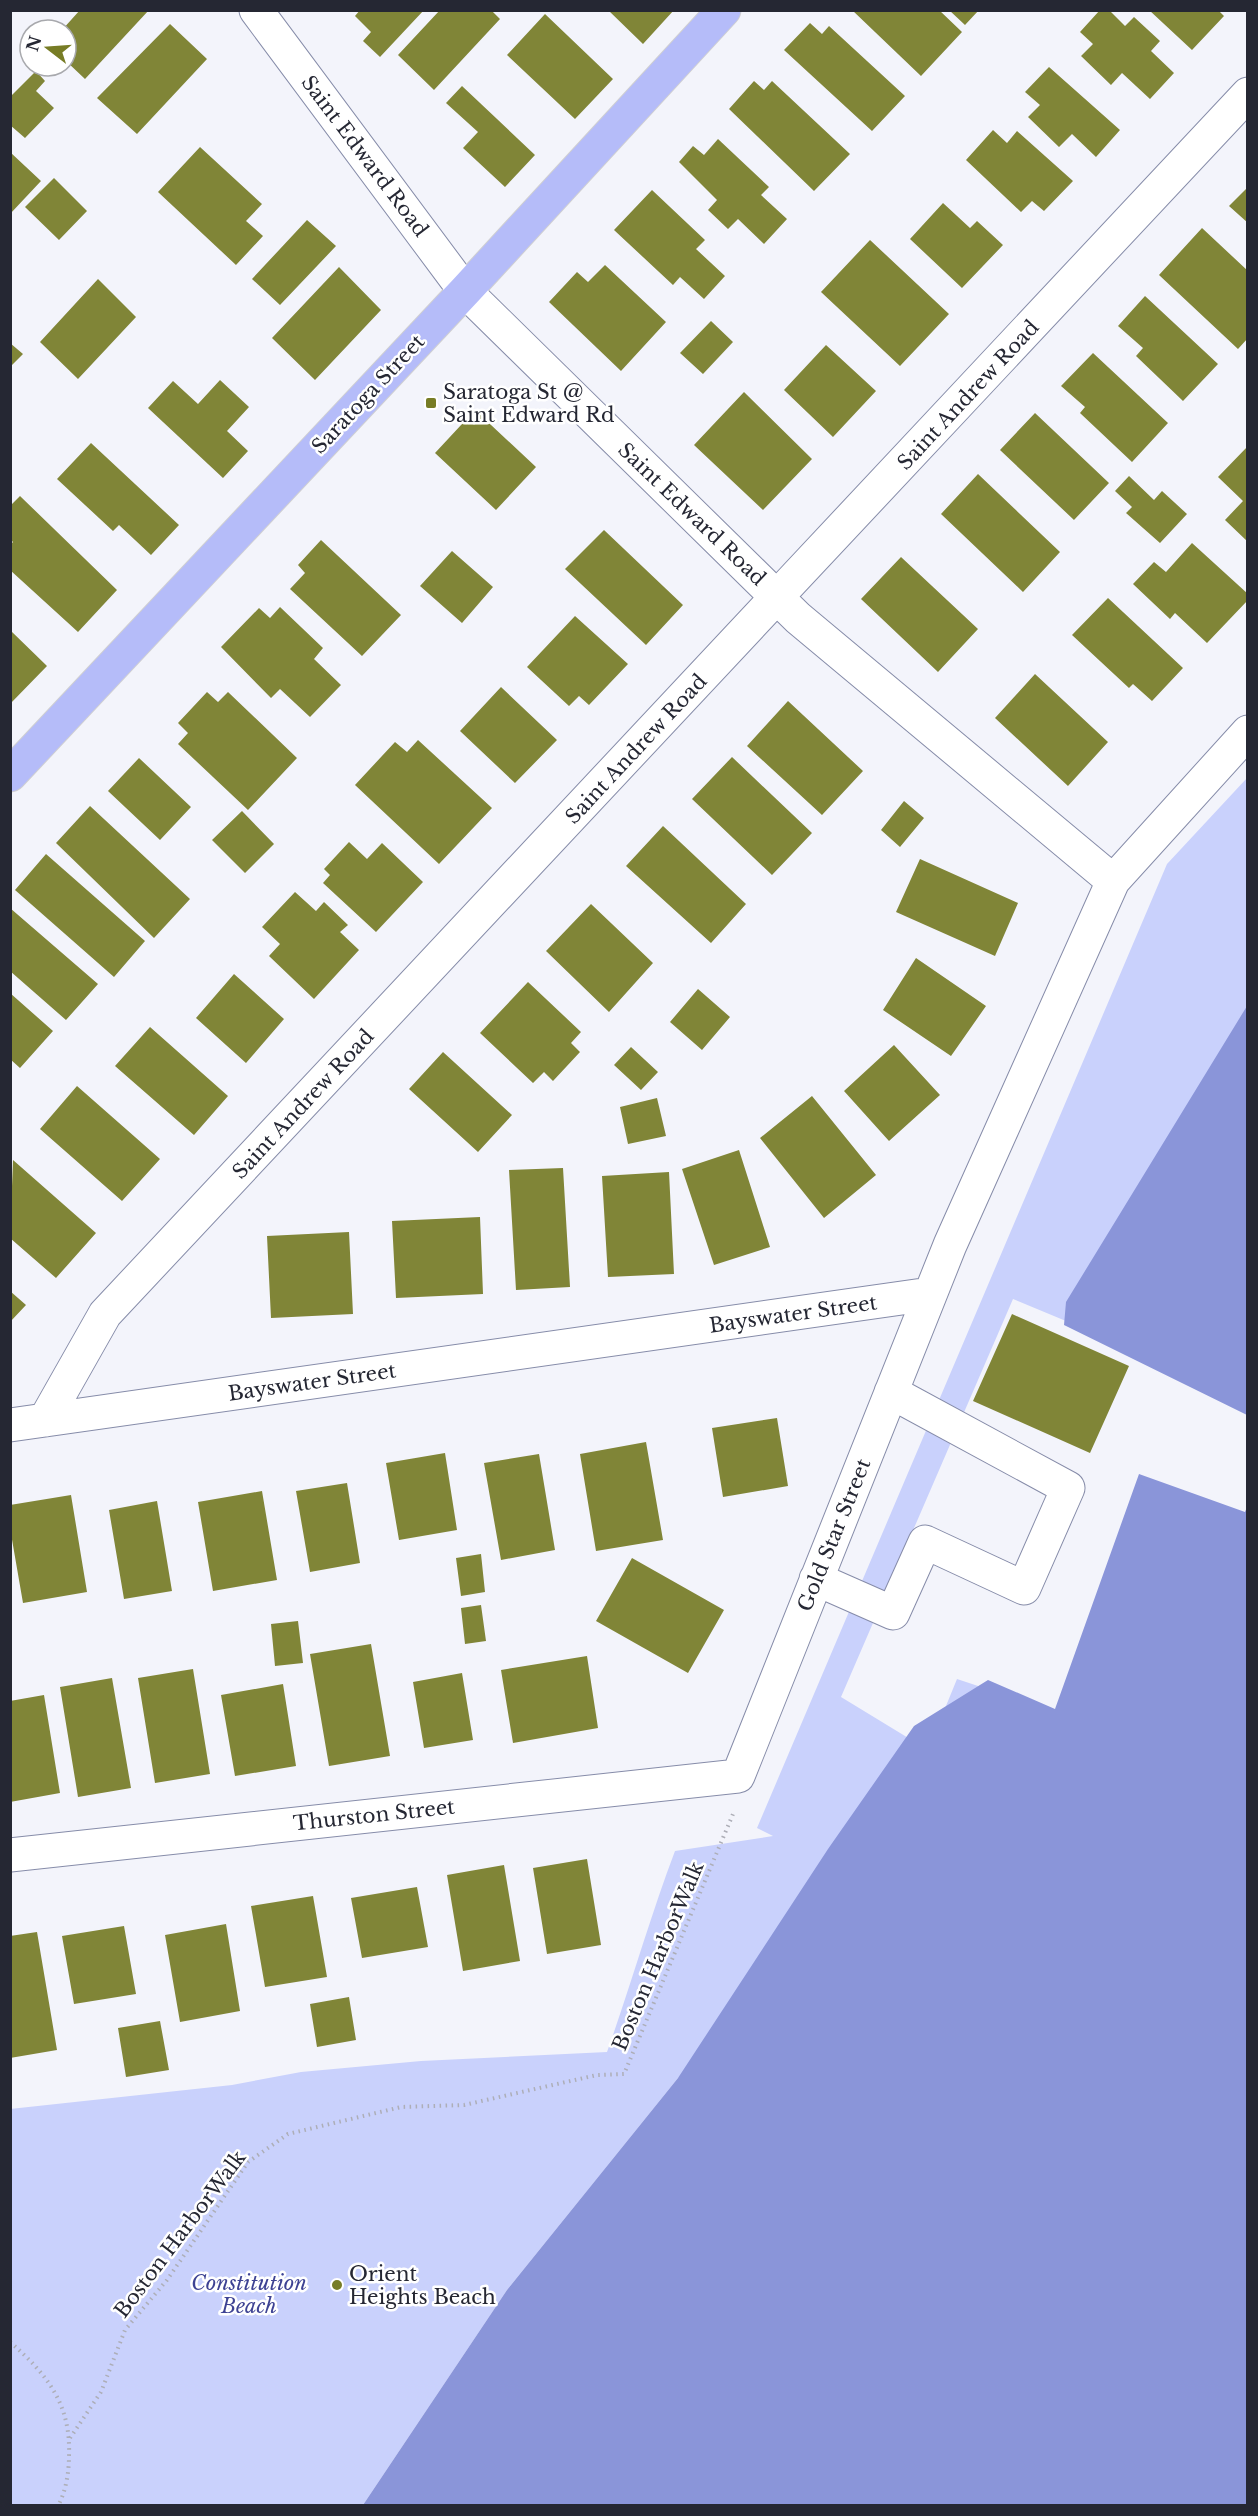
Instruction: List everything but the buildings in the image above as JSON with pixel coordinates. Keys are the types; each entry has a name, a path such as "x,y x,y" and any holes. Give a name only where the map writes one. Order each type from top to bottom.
{"main road":[{"name":"Saratoga Street","path":"10,775 465,291 724,10"}],"street":[{"name":"Saint Edward Road","path":"256,10 465,291 798,618 1113,881"},
{"name":"Saint Andrew Road","path":"45,1420 105,1314 1248,94"},
{"path":"930,1294 1113,881 1248,732"},
{"name":"Bayswater Street","path":"10,1425 930,1294"},
{"name":"Gold Star Street","path":"738,1776 930,1294"},
{"path":"816,1579 893,1613 925,1542 1024,1588 1068,1488 891,1392"},
{"name":"Thurston Street","path":"10,1855 738,1776"}],"path":[{"name":"Boston HarborWalk","path":"70,2438 101,2392 125,2330 167,2280 248,2162 288,2134 401,2107 464,2105 597,2075 624,2074 734,1814"},
{"path":"10,2342 48,2380 63,2406 70,2438 69,2470 58,2505"}],"green space":[{"name":"Constitution Beach","path":"1247,778 1247,1299 1179,1368 1013,1299 841,1697 928,1750 957,1679 1093,1724 678,2078 507,2290 363,2505 11,2505 10,2109 232,2085 301,2072 421,2061 607,2052 675,1851 773,1836 757,1828 1167,864"}],"water":[{"path":"1247,1006 1248,1415 1064,1325 1066,1302"},
{"path":"1139,1474 1245,1512 1247,1507 1247,2505 363,2505 507,2290 678,2078 828,1849 914,1726 988,1680 1055,1709"}],"place":[{"name":"Saratoga St @ Saint Edward Rd","path":"431,403"},
{"name":"Orient Heights Beach","path":"337,2285"}]}
